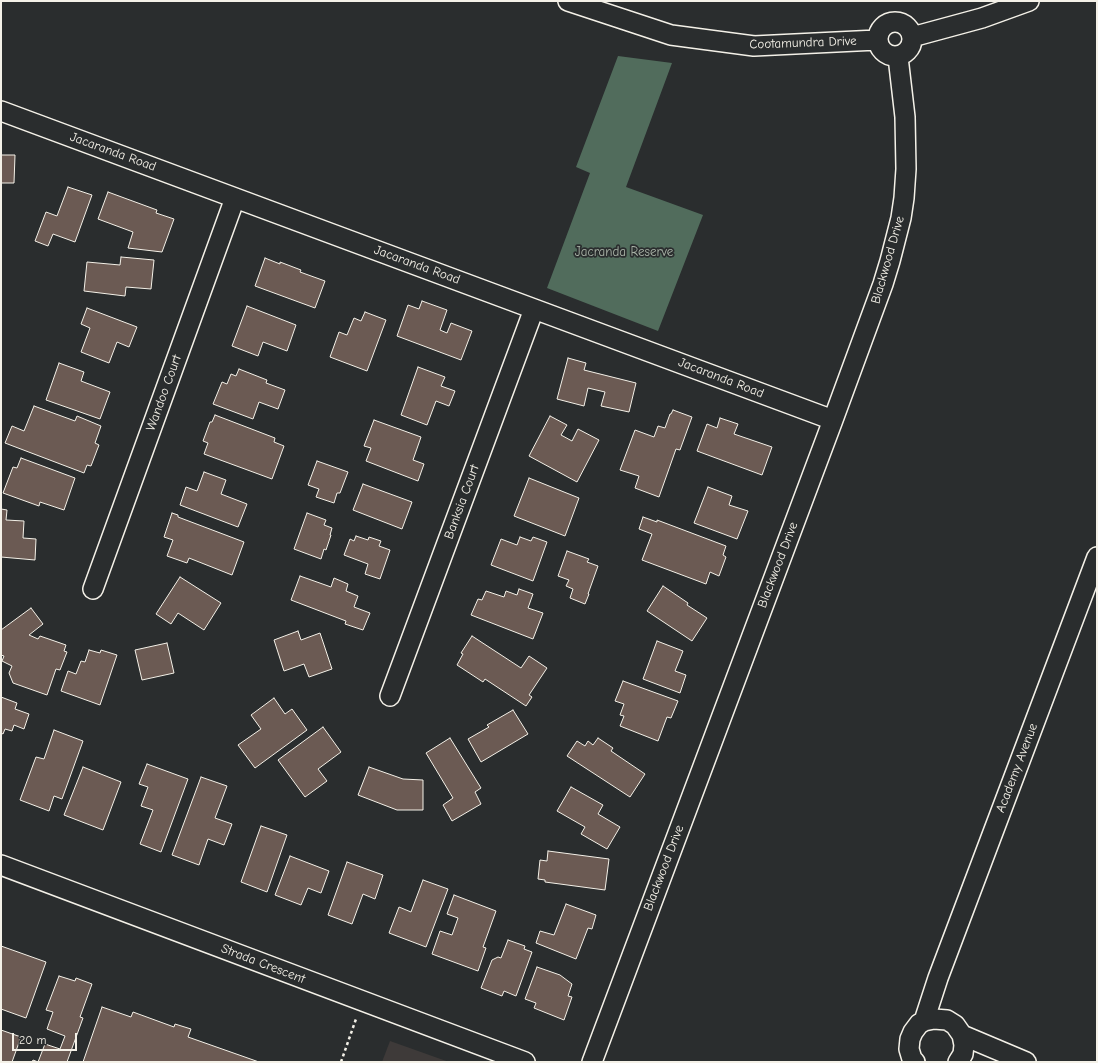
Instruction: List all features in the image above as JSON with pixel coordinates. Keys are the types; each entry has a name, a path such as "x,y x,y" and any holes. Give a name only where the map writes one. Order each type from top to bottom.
{"street":[{"name":"Cootamundra Drive","path":"568,1 601,7 671,35 754,46 877,40"},
{"path":"912,38 982,18 1029,1"},
{"path":"890,22 896,22 907,26 912,38 912,44 905,54 898,57 892,57 881,51 877,40 880,29 890,22"},
{"name":"Blackwood Drive","path":"592,1062 883,284 897,235 903,205 906,169 906,117 898,57"},
{"name":"Jacaranda Road","path":"1,111 833,420"},
{"name":"Wandoo Court","path":"93,589 236,198"},
{"name":"Banksia Court","path":"390,696 534,308"},
{"name":"Academy Avenue","path":"924,1021 938,978 1097,557"},
{"name":"Strada Crescent","path":"1,865 525,1062"},
{"path":"938,978 947,1020"},
{"path":"908,1058 910,1039 913,1032 919,1024 934,1018 947,1020 955,1025 962,1036 964,1045 958,1062"},
{"path":"962,1036 1024,1061"},
{"path":"996,1062 1024,1061"}],"path":[{"path":"341,1062 357,1016"}],"shaded area":[{"path":"390,1041 449,1062 382,1062"}],"green space":[{"name":"Jacranda Reserve","path":"618,56 672,63 626,187 703,215 658,331 547,288 590,173 576,167"}],"building":[{"path":"1,155 15,155 14,183 1,183"},
{"path":"68,187 92,195 75,242 53,234 48,246 35,241 46,212 57,216"},
{"path":"108,192 157,210 156,213 174,219 162,252 128,248 133,232 98,219"},
{"path":"121,257 154,260 151,289 126,287 125,296 84,291 87,262 120,265"},
{"path":"265,258 301,270 300,272 325,281 315,308 255,286"},
{"path":"422,301 447,310 440,330 447,333 451,323 472,331 461,360 397,336 408,305 419,309"},
{"path":"247,306 296,325 287,351 263,342 258,356 232,346"},
{"path":"87,308 137,327 129,347 117,342 109,363 81,352 90,328 81,324"},
{"path":"365,312 386,320 367,371 330,357 339,332 347,335 354,318 361,321"},
{"path":"568,358 586,363 584,370 636,383 629,412 601,406 605,392 588,388 584,406 557,399"},
{"path":"59,363 84,372 81,381 110,392 100,419 46,400"},
{"path":"418,367 445,377 441,386 455,391 449,406 436,401 427,425 401,415"},
{"path":"239,369 267,380 266,383 285,390 278,409 259,402 253,419 213,404 222,382 227,384 231,374 236,376"},
{"path":"34,406 75,421 77,416 101,426 95,443 99,445 91,466 87,465 84,473 5,443 12,426 24,431"},
{"path":"673,410 692,417 680,450 676,449 659,497 635,488 639,476 620,470 635,430 654,437 658,426 665,428"},
{"path":"215,415 275,438 274,442 284,446 272,479 204,454 208,443 203,441 210,422 212,422"},
{"path":"550,416 567,425 561,435 572,441 578,429 599,440 577,482 529,456"},
{"path":"720,418 738,424 734,434 772,447 762,475 697,451 707,424 717,428"},
{"path":"374,420 421,437 413,460 424,464 418,481 366,461 371,448 364,446"},
{"path":"21,458 75,478 64,510 40,502 39,506 3,493 13,467 17,468"},
{"path":"317,461 348,472 340,493 337,493 334,503 316,497 319,489 308,485"},
{"path":"204,472 226,480 221,494 247,504 238,527 180,505 186,487 197,491"},
{"path":"529,478 579,498 565,536 514,516"},
{"path":"363,484 412,502 402,529 353,510"},
{"path":"708,487 732,496 729,505 748,511 737,539 694,523"},
{"path":"1,509 7,510 6,520 24,521 23,538 36,539 35,560 1,557"},
{"path":"172,513 178,515 178,517 244,542 232,575 189,558 187,563 167,556 173,540 164,537"},
{"path":"307,513 326,520 324,525 332,528 326,550 324,549 321,559 294,549"},
{"path":"643,517 657,522 657,520 726,546 723,555 726,557 719,576 710,572 706,584 642,560 652,534 639,529"},
{"path":"356,536 368,540 369,537 381,541 379,546 390,550 380,579 365,574 368,564 344,555 350,539 354,541"},
{"path":"520,537 531,541 533,537 547,542 533,581 491,565 501,539 517,545"},
{"path":"567,551 589,559 587,562 598,566 585,604 570,598 573,589 566,586 569,580 558,576"},
{"path":"300,576 331,587 334,578 348,584 346,591 358,596 354,607 370,613 363,630 345,624 346,621 291,600"},
{"path":"180,577 221,603 204,630 178,613 171,624 156,614"},
{"path":"663,586 688,603 687,605 707,618 692,641 647,611"},
{"path":"519,589 533,594 528,608 543,613 533,639 471,615 478,599 482,600 486,591 504,597 506,591 517,595"},
{"path":"31,608 43,624 29,635 38,639 40,636 66,645 64,651 67,652 60,670 56,669 47,695 13,683 9,673 12,666 2,661 4,656 1,655 1,630"},
{"path":"298,631 301,640 320,633 332,669 309,677 304,664 284,671 274,640"},
{"path":"472,636 521,668 529,656 547,668 529,695 532,697 526,706 485,679 483,682 457,665 463,654 461,653"},
{"path":"657,641 683,651 675,671 686,675 680,693 643,679"},
{"path":"167,643 174,673 142,680 135,650"},
{"path":"89,650 100,653 101,650 117,655 100,705 61,691 68,671 76,674 81,661 85,662"},
{"path":"623,681 678,701 671,718 667,717 658,741 620,726 624,716 620,715 624,704 615,701"},
{"path":"1,697 17,703 15,709 29,714 24,729 14,725 12,731 5,729 3,734 1,733"},
{"path":"274,698 285,714 292,709 307,730 255,768 238,745 261,729 251,715"},
{"path":"513,710 528,734 481,762 468,739 489,727 487,725"},
{"path":"323,727 341,752 318,769 327,781 305,797 278,760"},
{"path":"54,730 83,741 62,799 54,796 49,811 20,800 36,757 44,759"},
{"path":"450,738 481,788 475,792 481,804 452,821 443,805 453,798 426,753"},
{"path":"598,738 613,748 611,751 645,774 630,797 567,756 577,741 585,746 588,741 593,745"},
{"path":"147,764 188,779 161,852 140,844 153,810 141,806 148,787 139,784"},
{"path":"83,767 121,782 103,830 64,815"},
{"path":"369,767 403,779 423,780 423,810 397,810 358,795"},
{"path":"201,777 227,786 215,818 232,824 224,845 208,839 199,865 172,855"},
{"path":"571,787 603,805 598,814 620,827 607,849 581,834 585,827 557,811"},
{"path":"261,826 287,835 267,892 241,882"},
{"path":"548,851 609,859 605,890 545,882 545,880 538,879 540,860 547,861"},
{"path":"290,856 329,871 321,893 308,888 301,905 275,895"},
{"path":"347,862 383,875 375,899 363,894 352,924 328,915"},
{"path":"423,880 448,889 426,947 389,933 399,907 411,912"},
{"path":"454,895 496,911 483,947 486,948 478,971 432,954 440,931 452,935 458,918 447,914"},
{"path":"566,904 596,915 592,929 588,928 576,959 536,943 540,931 554,935"},
{"path":"508,940 525,946 524,949 532,952 516,996 504,991 502,996 481,988 492,960 498,957 501,958"},
{"path":"1,946 46,962 26,1018 1,1009"},
{"path":"537,967 560,975 572,984 568,996 572,997 564,1020 534,1008 536,1003 525,999"},
{"path":"59,976 75,981 76,978 92,984 80,1017 83,1018 67,1062 38,1062 45,1044 60,1049 65,1036 47,1029 53,1012 46,1010"},
{"path":"102,1007 131,1017 133,1012 174,1027 175,1024 191,1029 188,1037 259,1062 83,1062"},
{"path":"1,1030 21,1037 12,1062 1,1062"}]}
